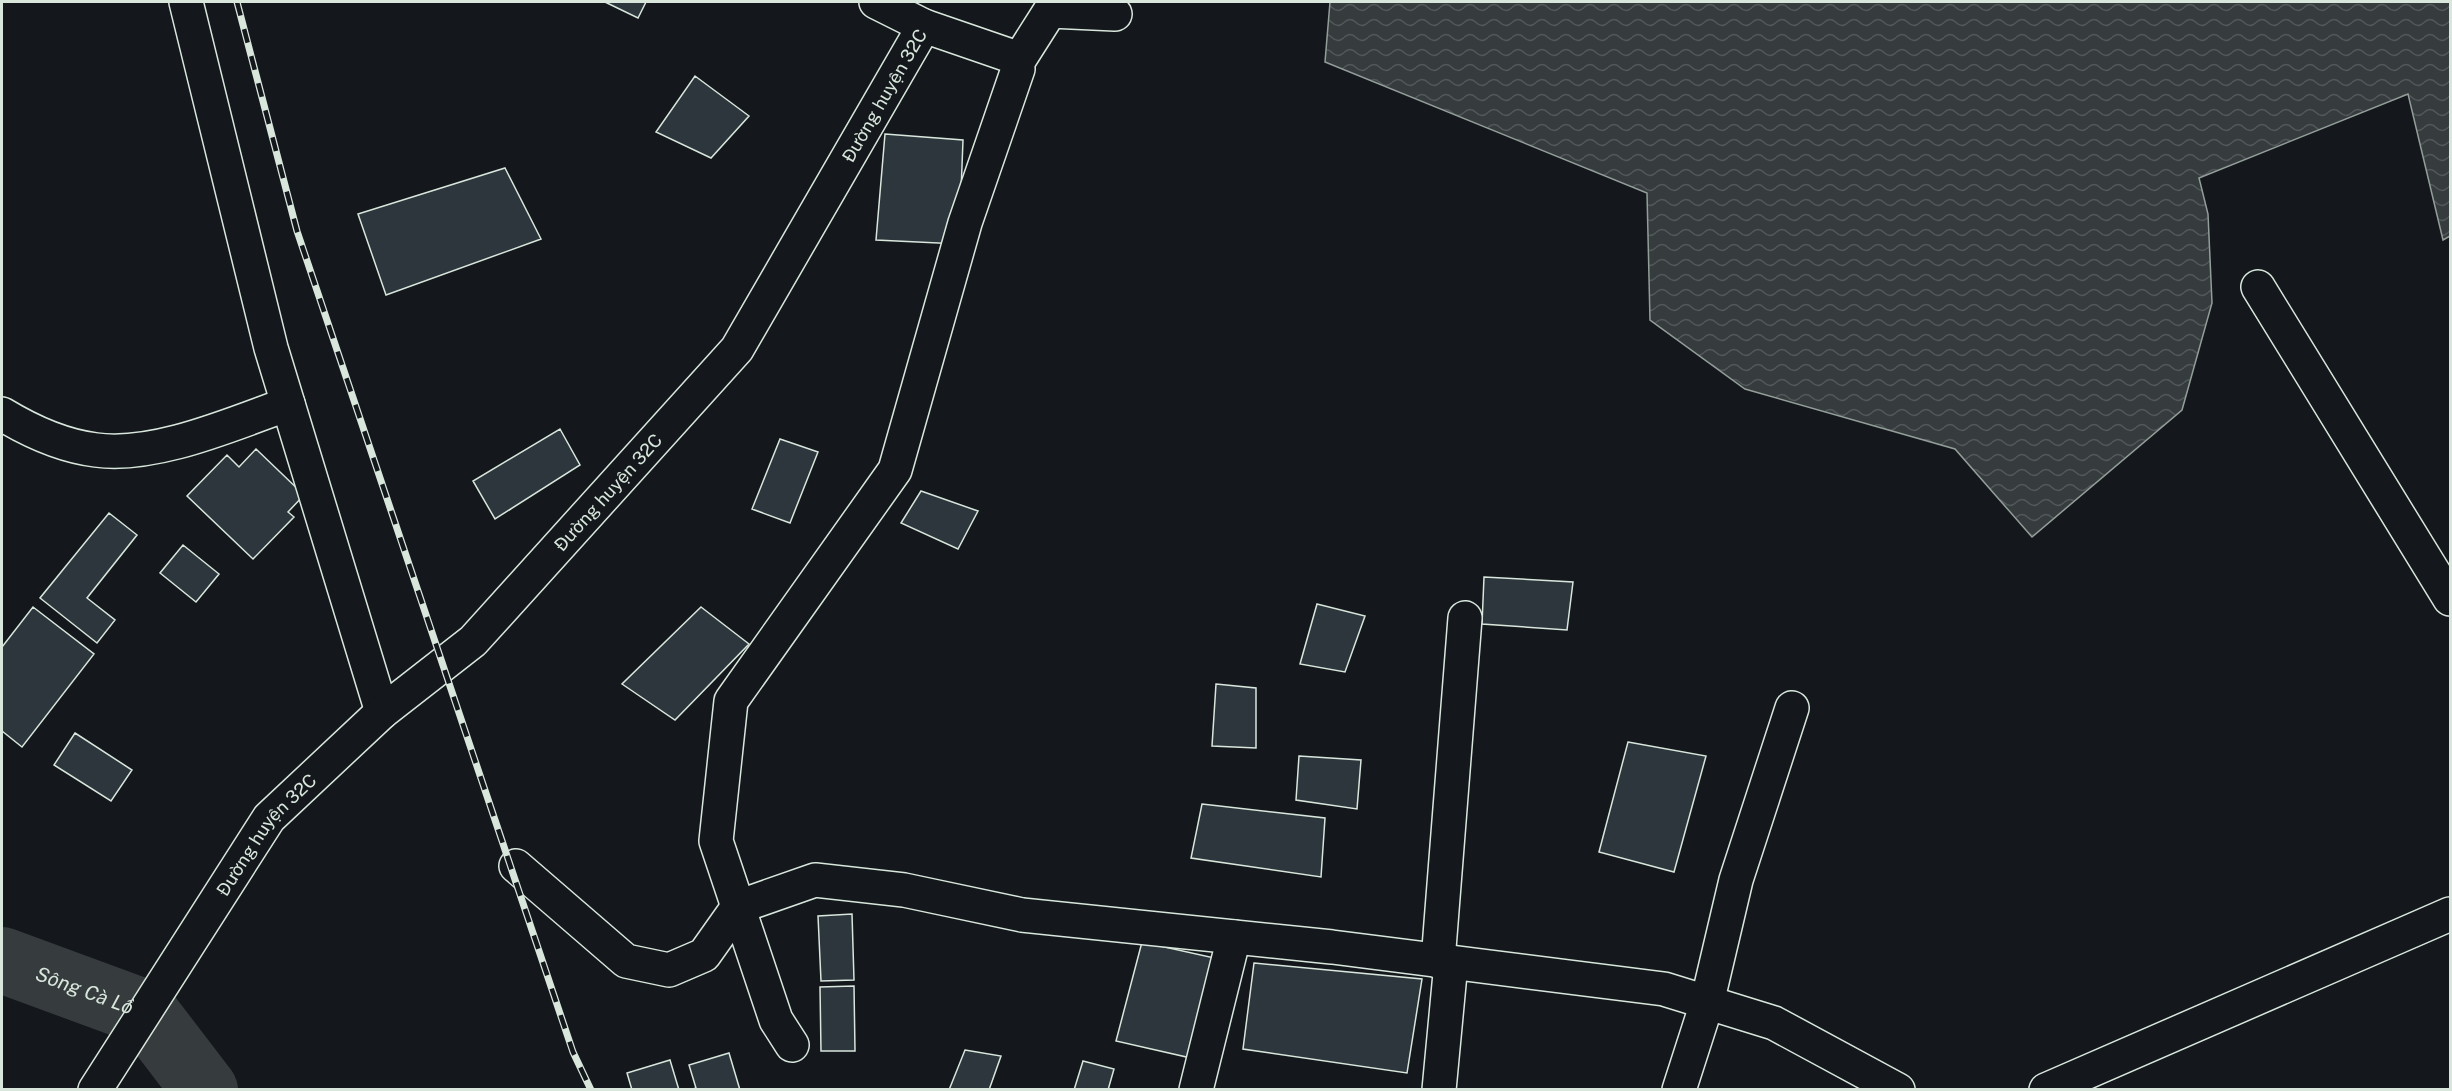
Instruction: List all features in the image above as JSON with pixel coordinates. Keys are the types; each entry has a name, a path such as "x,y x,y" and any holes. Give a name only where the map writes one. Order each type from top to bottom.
{"street":[{"path":"186,2 271,348 382,712"},
{"name":"Đường huyện 32C","path":"95,1089 269,818 382,712 473,641 737,349 924,26 876,2"},
{"path":"1017,63 1050,10 1116,14"},
{"path":"792,1045 776,1020 716,841 731,701 895,470 965,224 1018,69 1014,57 924,26"},
{"path":"2258,287 2451,599"},
{"path":"2,414 54,440 95,450 127,452 209,432 288,404"},
{"path":"1439,1089 1465,618"},
{"path":"1679,1089 1707,1003 1736,880 1792,708"},
{"path":"516,866 626,961 669,970 704,955 738,907 815,880 904,890 1022,915 1234,937 1664,989 1774,1023 1898,1089"},
{"path":"2046,1089 2098,1079 2451,914"},
{"path":"1197,1089 1234,937"}],"water":[{"path":"1330,2 2450,2 2450,236 2443,240 2408,94 2199,178 2208,214 2212,303 2182,410 2032,537 1955,449 1745,389 1650,320 1647,193 1325,62"}],"building":[{"path":"605,2 646,2 638,18"},
{"path":"695,76 749,116 711,158 656,132"},
{"path":"885,134 963,140 959,244 876,240"},
{"path":"505,168 541,239 386,295 358,214"},
{"path":"560,429 580,465 495,519 473,481"},
{"path":"780,439 818,452 790,523 752,509"},
{"path":"256,449 304,495 288,512 294,517 253,559 187,496 227,455 239,467"},
{"path":"921,491 978,511 958,549 901,523"},
{"path":"109,513 137,535 87,598 115,620 97,643 40,598"},
{"path":"183,545 219,574 196,602 160,573"},
{"path":"1484,577 1573,582 1567,630 1482,624"},
{"path":"1317,604 1365,616 1345,672 1300,664"},
{"path":"33,607 94,654 22,747 2,731 2,647"},
{"path":"701,607 749,644 675,720 622,684"},
{"path":"1216,684 1256,688 1256,748 1212,746"},
{"path":"75,733 132,770 111,801 54,765"},
{"path":"1628,742 1706,756 1674,872 1599,852"},
{"path":"1299,756 1361,760 1357,809 1296,800"},
{"path":"1202,804 1325,818 1321,877 1191,858"},
{"path":"852,914 854,980 821,981 818,916"},
{"path":"1142,942 1219,959 1191,1058 1116,1041"},
{"path":"1254,963 1422,979 1407,1073 1243,1049"},
{"path":"854,986 855,1051 821,1051 820,987"},
{"path":"965,1050 1001,1056 989,1090 949,1090"},
{"path":"729,1053 740,1090 690,1090 696,1088 689,1065"},
{"path":"670,1060 679,1090 632,1090 627,1073"},
{"path":"1083,1061 1114,1069 1108,1090 1074,1090"}],"waterway":[{"name":"Sông Cà Lồ","path":"2,960 146,1013 205,1090"}],"railway":[{"path":"237,2 297,231 573,1052 591,1090"}]}
